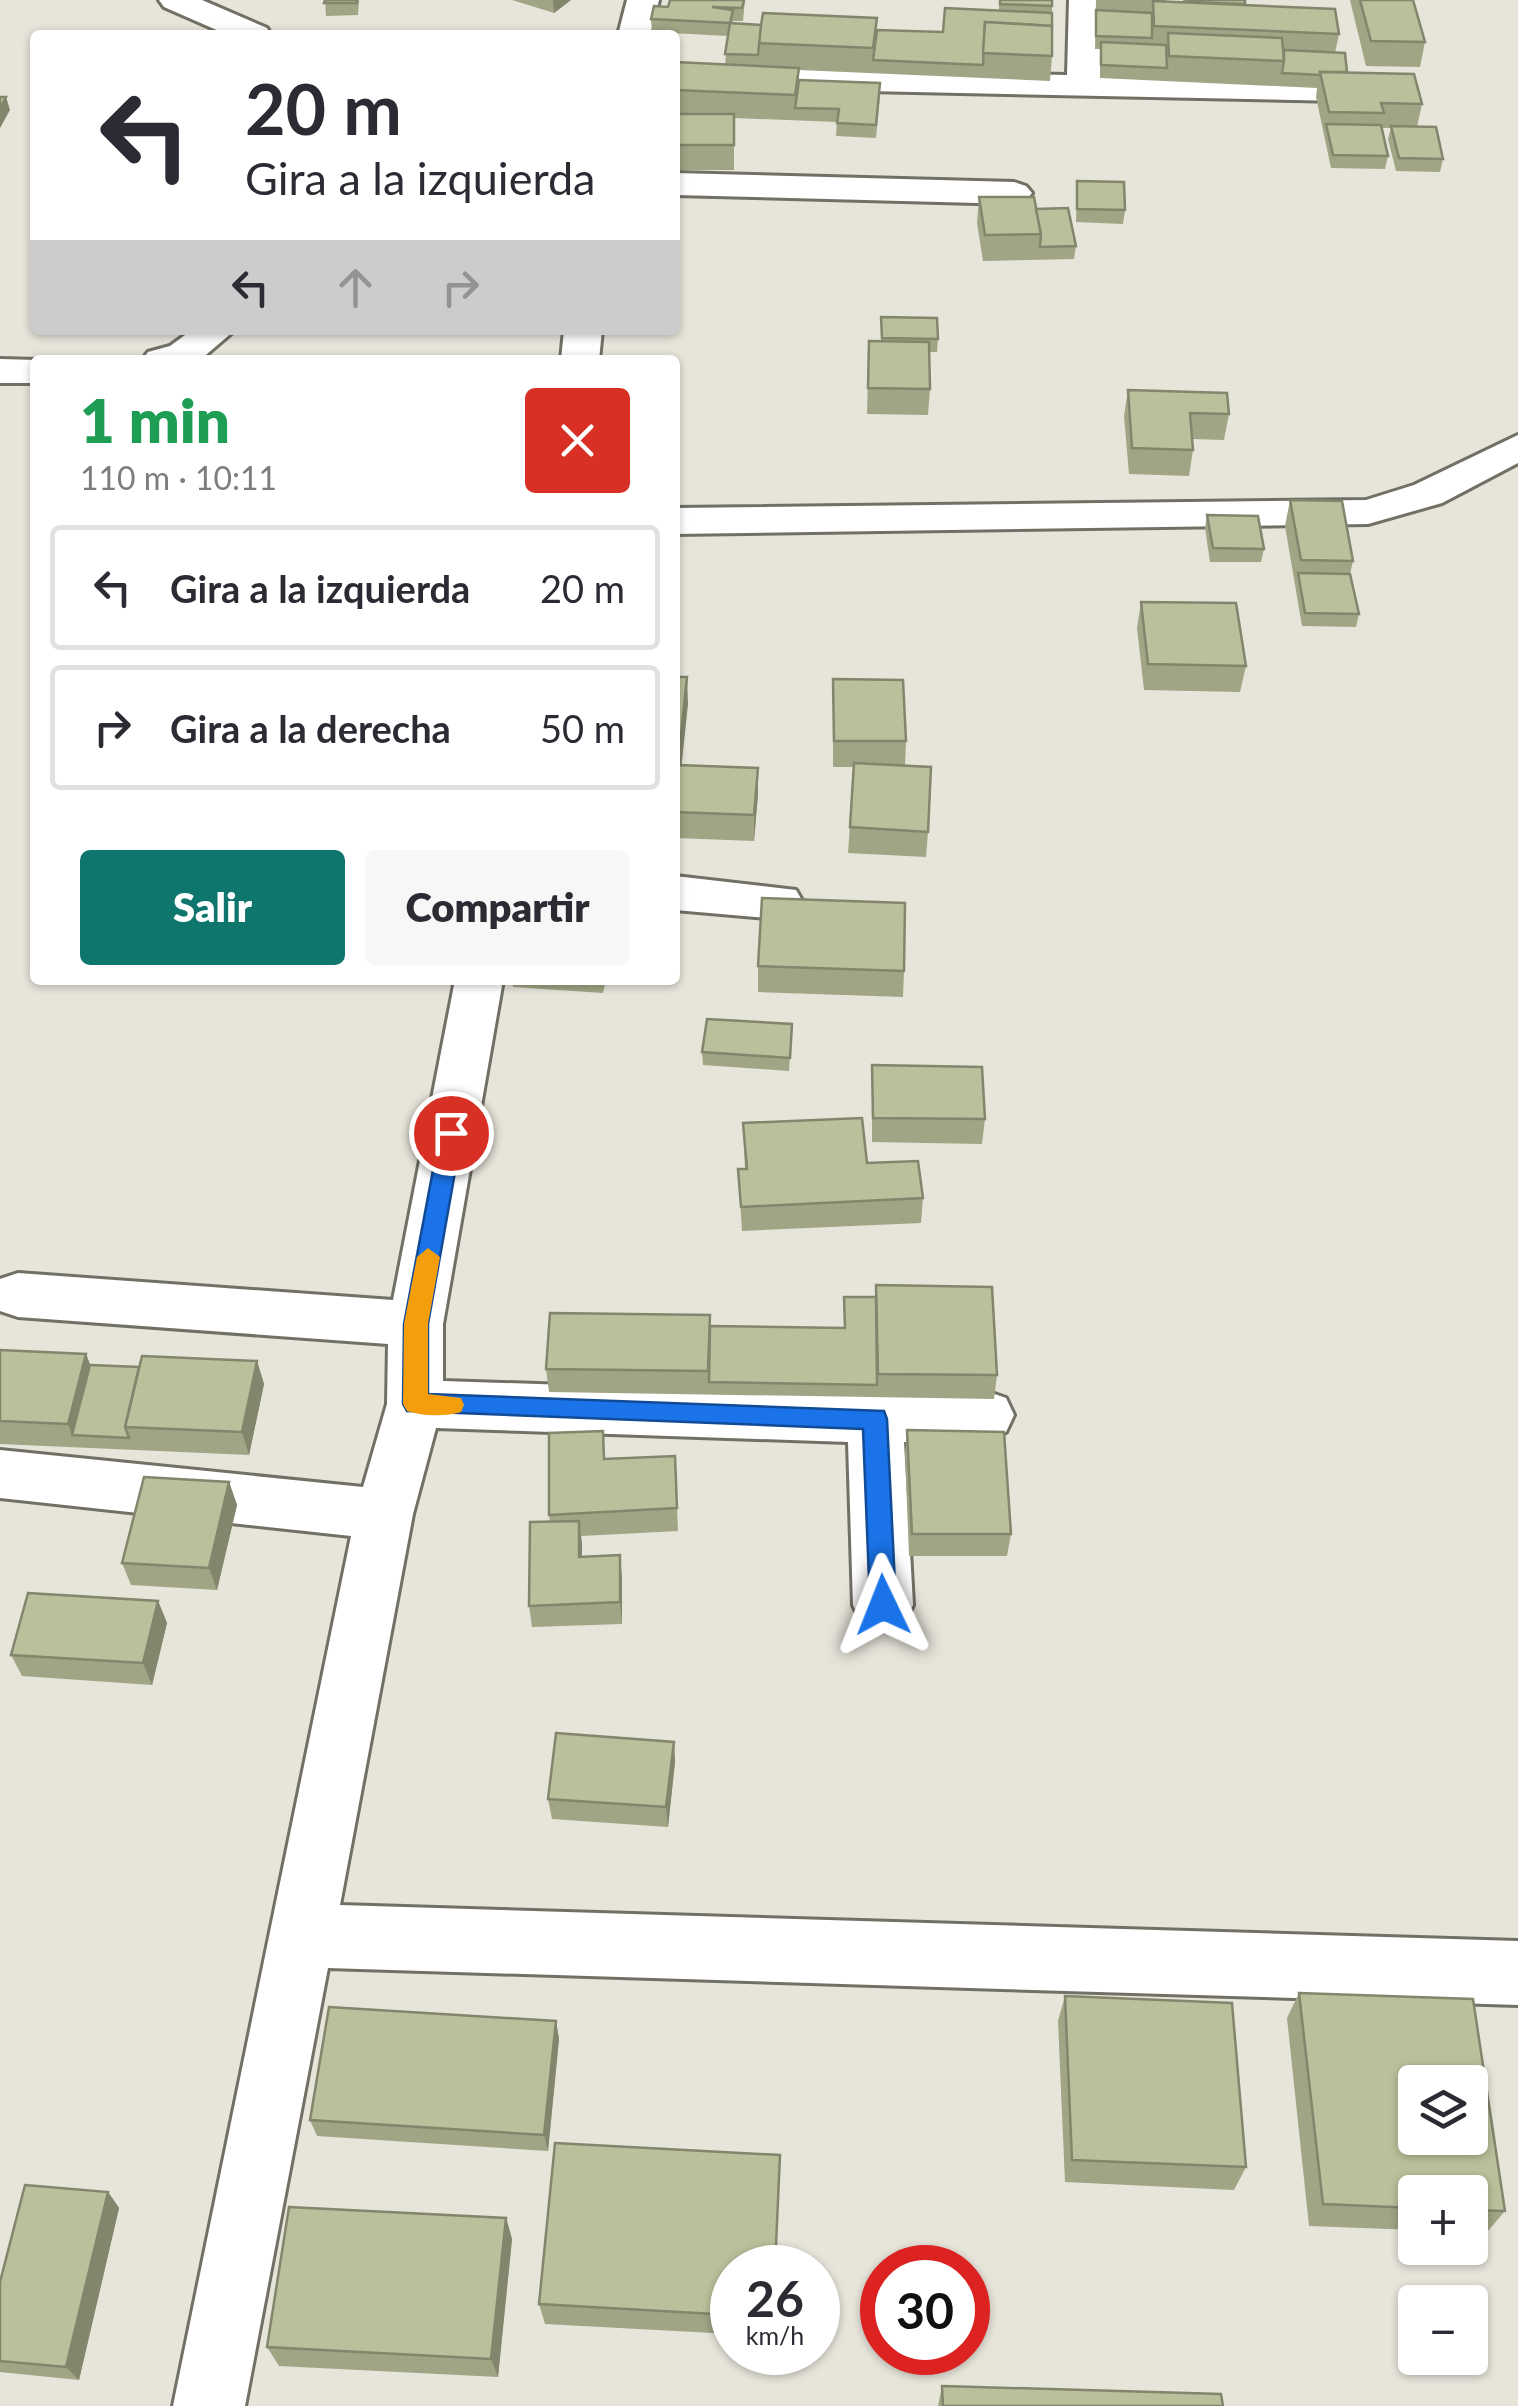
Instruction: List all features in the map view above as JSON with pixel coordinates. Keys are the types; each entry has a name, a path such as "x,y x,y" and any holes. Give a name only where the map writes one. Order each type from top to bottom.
{"street":[{"path":"175,0 244,30"},
{"path":"635,30 643,0"},
{"path":"1083,84 1085,0"},
{"path":"680,77 1405,93"},
{"path":"680,184 1014,193"},
{"path":"182,355 209,335"},
{"path":"0,371 30,371"},
{"path":"680,520 1368,512 1428,494 1518,447"},
{"path":"680,893 780,902"},
{"path":"209,2406 384,1514 416,1404 416,1324 478,985"},
{"path":"18,1295 416,1324"},
{"path":"416,1404 875,1419 986,1415"},
{"path":"875,1419 883,1605"},
{"path":"0,1474 384,1514"},
{"path":"299,1935 1518,1973"}],"building":[{"path":"357,0 357,3 324,3"},
{"path":"670,0 744,0 742,8 712,7 733,10 730,23 651,19 654,6 668,7"},
{"path":"1000,0 1052,0 1052,6 1000,4"},
{"path":"1245,0 1245,4 1186,2"},
{"path":"1360,0 1413,0 1425,42 1371,41"},
{"path":"1153,1 1335,9 1339,34 1154,26"},
{"path":"945,8 1052,13 1052,26 985,22 983,65 873,60 877,30 943,32"},
{"path":"1096,10 1152,13 1152,38 1096,36"},
{"path":"763,13 877,18 873,48 758,43"},
{"path":"985,22 1052,26 1052,56 983,53"},
{"path":"730,23 761,25 758,55 725,54"},
{"path":"1168,33 1282,38 1284,61 1169,56"},
{"path":"1101,42 1166,45 1167,68 1101,65"},
{"path":"1284,50 1345,53 1347,72 1282,73"},
{"path":"680,62 799,68 795,95 680,90"},
{"path":"1320,72 1414,74 1422,104 1381,103 1384,113 1329,112"},
{"path":"799,80 880,83 876,125 837,123 839,109 795,108"},
{"path":"680,114 734,114 734,145 680,145"},
{"path":"1326,124 1381,125 1388,156 1333,155"},
{"path":"1391,126 1436,127 1443,159 1399,158"},
{"path":"1077,181 1124,182 1125,210 1077,209"},
{"path":"979,197 1034,197 1041,234 985,235"},
{"path":"1068,208 1076,246 1040,247 1036,209"},
{"path":"881,317 937,318 938,339 882,338"},
{"path":"869,341 929,342 930,389 868,388"},
{"path":"1128,390 1227,393 1229,414 1190,413 1193,450 1132,448"},
{"path":"1290,500 1342,501 1353,561 1301,560"},
{"path":"1207,515 1258,516 1264,549 1213,548"},
{"path":"1298,573 1350,574 1359,614 1305,613"},
{"path":"1141,602 1236,603 1246,666 1148,664"},
{"path":"680,677 687,677 680,745"},
{"path":"833,679 903,680 906,741 834,741"},
{"path":"854,763 931,767 928,832 850,827"},
{"path":"680,765 758,768 754,815 680,812"},
{"path":"762,898 905,903 904,971 758,966"},
{"path":"707,1019 792,1024 790,1058 702,1052"},
{"path":"872,1065 982,1067 985,1119 873,1118"},
{"path":"862,1118 867,1163 918,1161 923,1198 741,1207 738,1169 747,1169 743,1123"},
{"path":"876,1285 992,1287 997,1375 878,1374"},
{"path":"844,1297 876,1297 877,1385 709,1382 710,1326 845,1328"},
{"path":"550,1313 710,1315 708,1371 546,1369"},
{"path":"0,1350 86,1354 68,1424 0,1421"},
{"path":"142,1356 257,1361 242,1432 125,1427"},
{"path":"90,1365 139,1367 125,1427 129,1438 72,1435"},
{"path":"907,1430 1004,1432 1011,1534 912,1534"},
{"path":"603,1431 604,1459 675,1456 677,1508 549,1515 549,1433"},
{"path":"144,1477 229,1482 209,1568 122,1563"},
{"path":"579,1521 579,1557 620,1555 620,1602 529,1606 530,1522"},
{"path":"28,1593 158,1601 143,1663 11,1655"},
{"path":"556,1733 674,1742 666,1807 548,1799"},
{"path":"1299,1993 1473,1999 1483,2065 1398,2065 1398,2155 1488,2155 1488,2098 1505,2211 1488,2211 1488,2175 1398,2175 1398,2207 1323,2204"},
{"path":"1065,1996 1232,2003 1246,2167 1072,2160"},
{"path":"329,2007 556,2021 544,2135 310,2120"},
{"path":"555,2143 780,2155 776,2245 710,2245 710,2314 539,2304"},
{"path":"25,2185 108,2192 66,2367 0,2361 0,2282"},
{"path":"289,2207 506,2218 491,2359 267,2347"},
{"path":"942,2386 1221,2394 1223,2406 943,2406"}],"slow traffic":[{"path":"428,1257 416,1324 416,1404 452,1405"}],"route":[{"path":"451,1133 416,1324 416,1404 875,1419 883,1605"}]}
